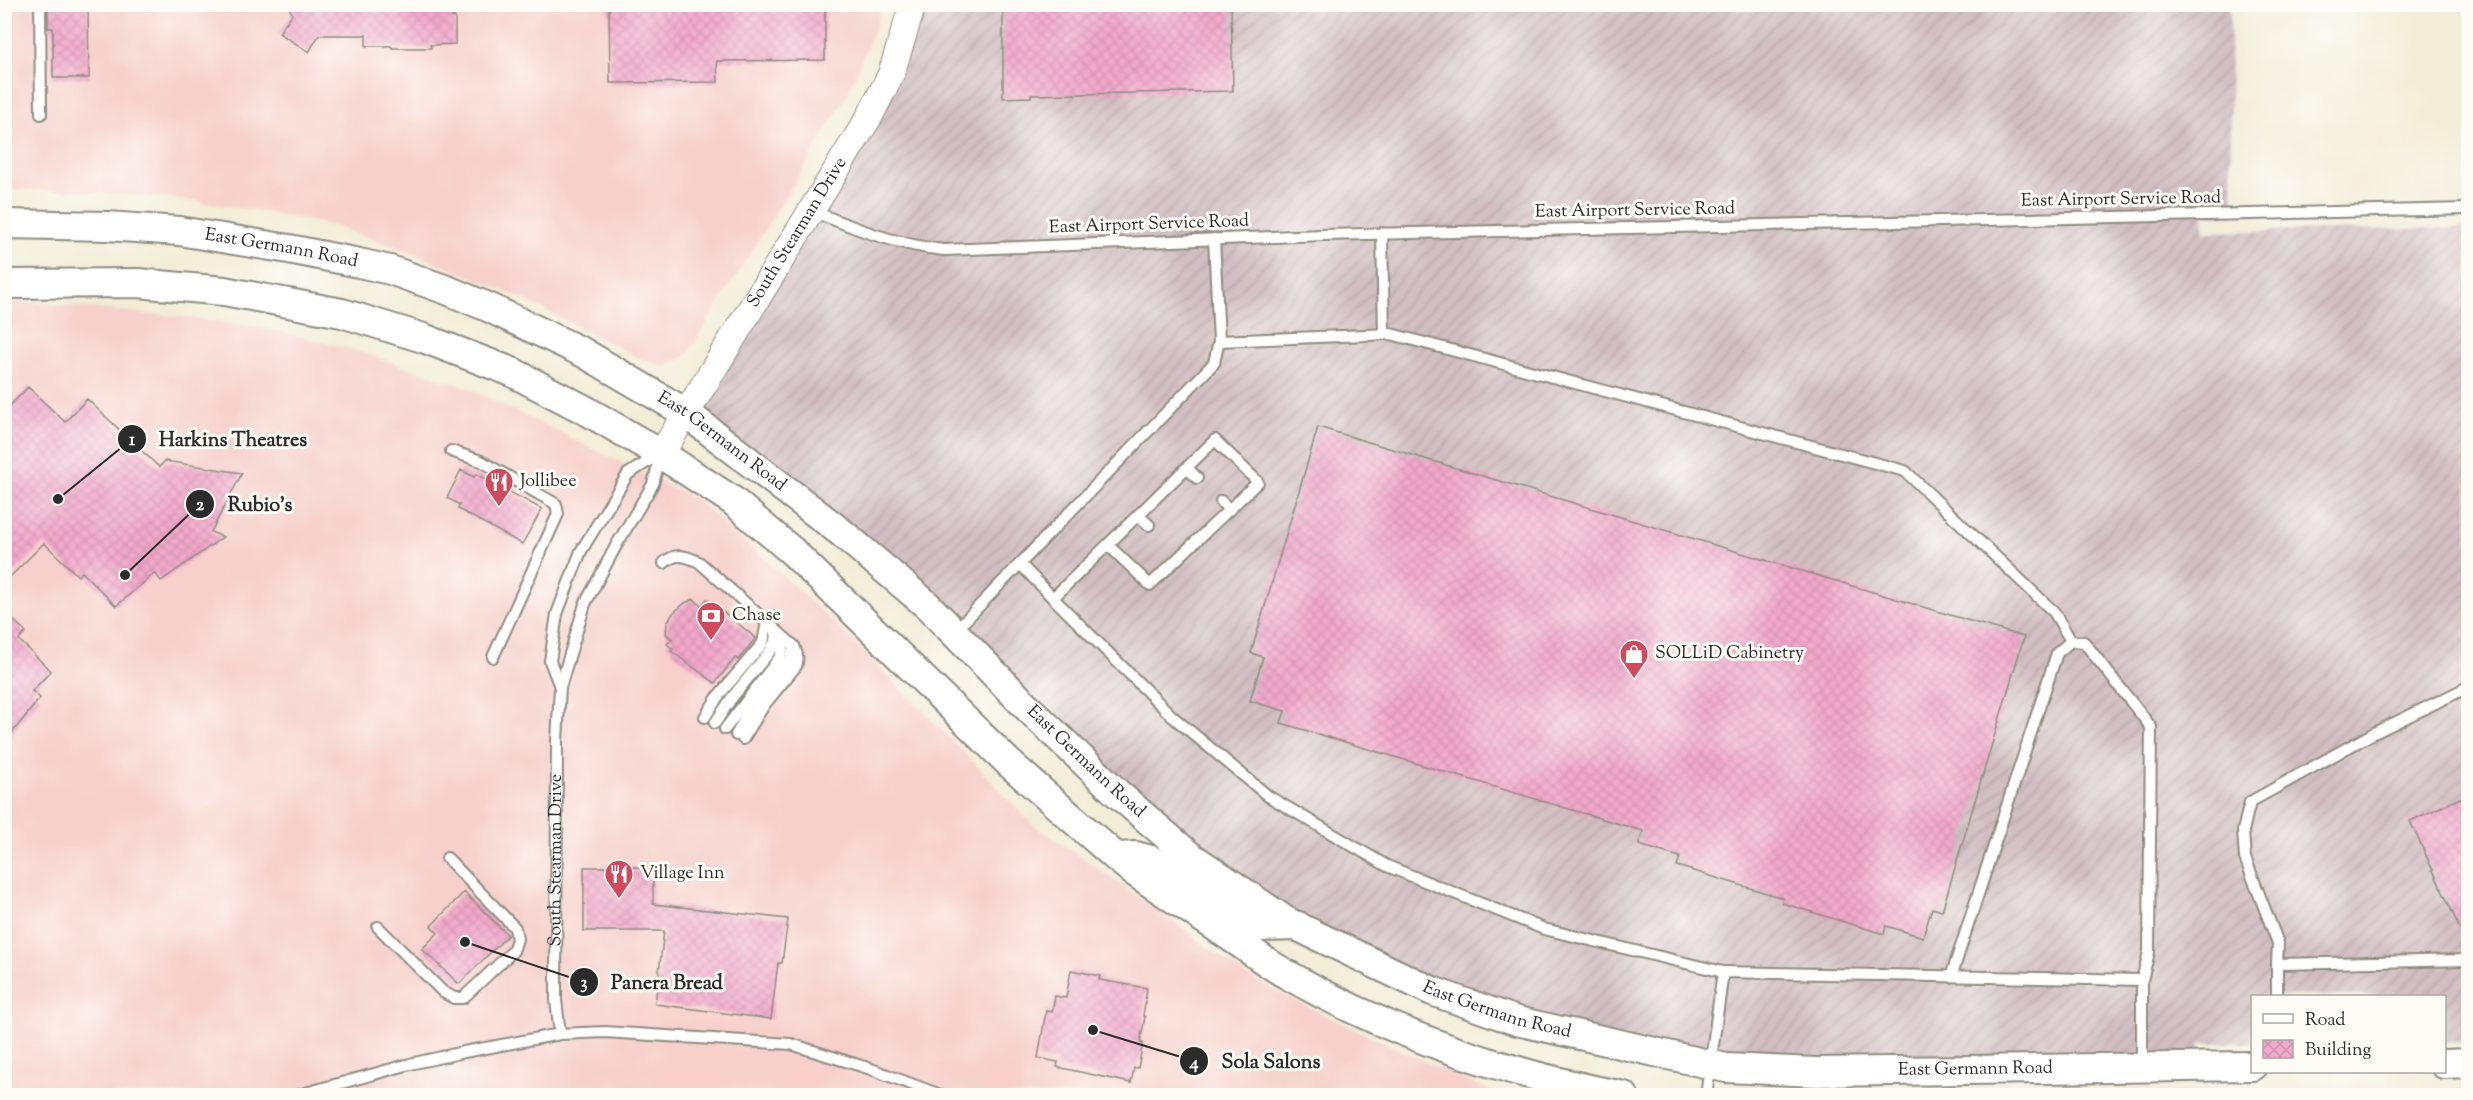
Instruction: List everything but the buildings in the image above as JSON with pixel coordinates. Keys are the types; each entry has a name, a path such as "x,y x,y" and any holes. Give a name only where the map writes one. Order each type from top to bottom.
{"main road":[{"name":"East Germann Road","path":"4,224 107,226 179,231 290,249 390,270 458,295 584,353 686,413 842,533 926,604 1117,793 1190,856 1298,926 1432,991 1517,1021 1726,1068 1816,1072 2251,1066"},
{"path":"4,284 163,285 224,291 342,312 423,338 512,372 587,411 661,454 733,501 793,552 1009,763 1116,857 1133,871 1286,974 1348,1007 1416,1036 1486,1060 1584,1088 1624,1095"},
{"path":"1116,857 1136,856 1151,860 1260,927 1298,926"},
{"path":"2446,1064 2469,1063"}],"street":[{"name":"South Stearman Drive","path":"661,454 871,114 891,74 913,4"}],"lane":[{"path":"40,4 41,114"},
{"name":"East Airport Service Road","path":"810,210 867,233 913,247 944,250 1382,233 2469,209"},
{"path":"1382,233 1384,334"},
{"path":"954,632 1214,363 1219,340 1214,239"},
{"path":"1219,340 1391,334 1905,471 2054,612 2071,641"},
{"path":"1053,598 1215,440 1258,482 1229,510 1202,528 1150,585 1108,546"},
{"path":"451,452 481,461 556,504 558,514 493,657"},
{"name":"South Stearman Drive","path":"560,687 550,661 557,614 581,551 628,474 661,454"},
{"name":"South Stearman Drive","path":"560,1034 556,988 557,753 560,687 585,604 653,484 661,454"},
{"path":"1187,468 1197,478"},
{"path":"1164,490 1174,500"},
{"path":"1221,501 1229,510"},
{"path":"1138,515 1149,525"},
{"path":"664,563 671,556 685,555 699,562 789,643 798,661 739,737"},
{"path":"1020,564 1173,717 1268,796 1387,866 1544,929 1723,972 2142,980"},
{"path":"766,622 763,643 719,695 710,720 771,650 777,638 775,630"},
{"path":"1951,976 2057,653 2071,641 2084,642 2151,727 2149,952 2142,980 2142,1068"},
{"path":"725,729 789,643"},
{"path":"2277,995 2278,943 2245,858 2243,831 2250,802 2372,734 2469,687"},
{"path":"378,927 443,992 454,998 463,998 513,951 517,939 515,928 447,858"},
{"path":"2277,964 2469,960"},
{"path":"1706,1095 1723,972"},
{"path":"295,1095 410,1064 560,1034 604,1032 792,1044 944,1095"}],"shaded area":[{"path":"4,5 882,5 847,95 805,166 686,356 664,367 637,357 522,298 408,251 330,225 266,212 172,198 5,189"},
{"path":"913,5 2230,5 2231,169 2235,214 2204,215 2204,232 2468,228 2468,1042 2446,1042 2446,995 2251,995 2251,1043 2200,1043 2200,1067 1816,1072 1517,1021 1286,921 1030,710 686,413 810,210"},
{"path":"32,302 193,318 269,329 355,350 466,387 694,498 843,631 1032,824 1150,904 1247,976 1332,1019 1499,1095 5,1095 4,303"}],"place":[{"name":"Harkins Theatres","path":"58,499"},
{"name":"Jollibee","path":"499,508"},
{"name":"Rubio's","path":"125,575"},
{"name":"Chase","path":"711,642"},
{"name":"SOLLiD Cabinetry","path":"1634,680"},
{"name":"Village Inn","path":"619,900"},
{"name":"Panera Bread","path":"465,942"},
{"name":"Sola Salons","path":"1093,1030"}]}
